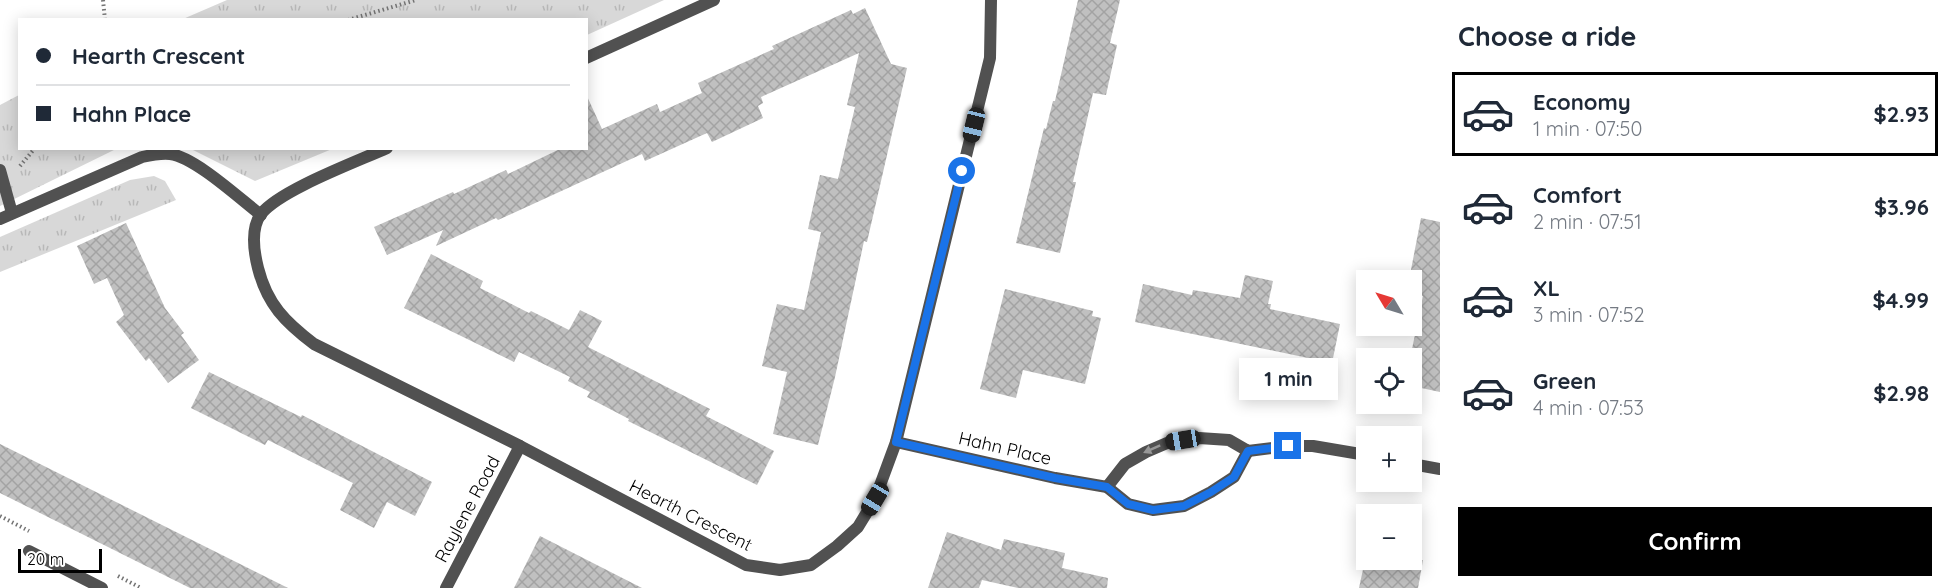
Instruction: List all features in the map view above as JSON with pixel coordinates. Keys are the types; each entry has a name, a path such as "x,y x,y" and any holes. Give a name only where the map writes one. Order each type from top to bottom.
{"street":[{"path":"588,57 714,0"},
{"name":"Hearth Crescent","path":"261,215 255,229 255,246 261,280 272,305 293,328 314,344 520,446 747,565 780,570 811,565 858,527 875,499 896,442 990,58 993,8 991,0"},
{"path":"0,170 6,216 142,157 171,154 192,162 261,215 279,198 383,150"},
{"path":"1107,487 1125,464 1167,443 1199,438 1229,440 1248,451 1288,446 1313,446 1356,453"},
{"name":"Hahn Place","path":"896,442 1055,478 1107,487 1128,504 1153,510 1184,506 1211,492 1234,477 1248,451"},
{"name":"Raylene Road","path":"446,588 520,446"},
{"path":"1422,466 1440,469"},
{"path":"29,551 102,588"}],"path":[{"path":"103,0 105,18"},
{"path":"355,18 416,0"}],"green space":[{"path":"227,0 664,0 588,35 588,18 185,18"},
{"path":"18,96 18,150 114,150 0,206 0,105"},
{"path":"193,150 330,150 255,181"},
{"path":"154,176 165,181 176,200 0,272 0,237 130,180"}],"building":[{"path":"1078,0 1120,0 1110,43 1117,45 1106,95 1093,93 1060,253 1016,243 1044,128 1046,129 1053,101 1055,101"},
{"path":"865,8 891,64 907,68 867,242 864,241 818,445 773,434 787,372 762,366 777,304 804,310 821,232 808,229 820,175 838,179 855,107 847,105 859,53 761,97 763,103 758,106 763,118 712,142 707,133 645,161 642,154 436,246 443,230 387,255 374,227 506,170 508,174 558,150 588,150 588,98 602,129 657,104 660,112 702,93 698,83 774,49 772,46 851,10 853,14"},
{"path":"1421,218 1440,222 1440,392 1422,388 1422,348 1412,348 1415,336 1422,336 1423,296 1422,270 1411,270"},
{"path":"126,223 165,308 184,333 181,335 199,360 168,383 149,358 146,361 116,322 124,315 107,278 94,284 77,246"},
{"path":"431,254 483,281 480,288 569,330 580,310 602,321 588,347 710,409 706,416 774,451 757,485 628,421 629,419 587,397 590,392 568,381 570,377 519,352 514,362 404,308"},
{"path":"1245,275 1273,281 1268,304 1271,304 1270,309 1340,324 1332,363 1135,322 1143,284 1192,295 1193,290 1240,298"},
{"path":"1005,289 1093,311 1092,316 1101,318 1085,384 1023,370 1016,398 980,389"},
{"path":"209,372 301,417 302,415 432,482 415,516 387,502 374,528 340,510 353,483 268,440 265,445 191,408"},
{"path":"0,444 288,588 190,588 0,493"},
{"path":"947,532 1001,550 1004,539 1065,553 1062,568 1108,578 1107,588 1018,588 982,580 979,588 928,588"},
{"path":"540,536 642,588 514,588"},
{"path":"1363,570 1421,570 1418,588 1359,588"}],"route":[{"path":"962,171 896,442 1055,478 1107,487 1128,504 1153,510 1184,506 1211,492 1234,477 1248,451 1288,446"}]}
